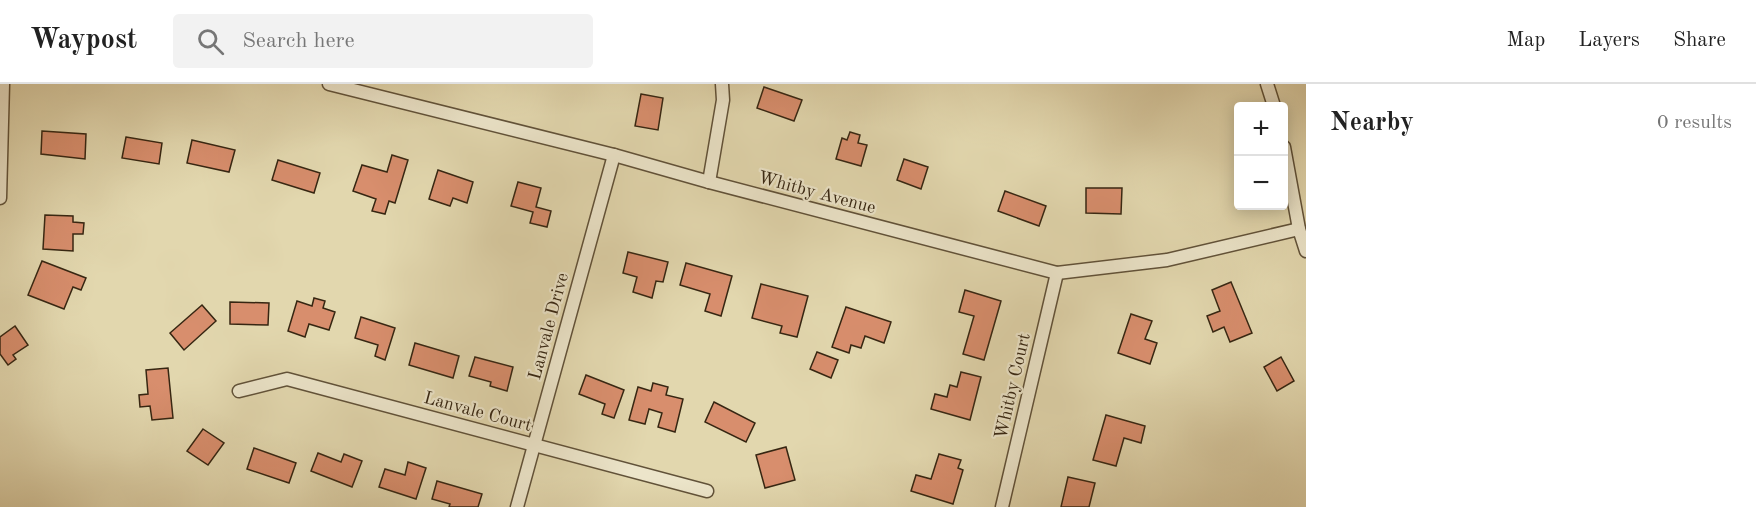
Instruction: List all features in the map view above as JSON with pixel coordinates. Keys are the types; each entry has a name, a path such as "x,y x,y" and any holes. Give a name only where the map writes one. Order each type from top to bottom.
{"street":[{"path":"0,198 3,84"},
{"name":"Whitby Avenue","path":"329,84 614,155 1057,273 1167,260 1299,229"},
{"path":"709,182 723,100 722,84"},
{"path":"1267,84 1273,102"},
{"name":"Lanvale Drive","path":"517,507 614,155"},
{"path":"1286,156 1299,229 1306,250"},
{"name":"Whitby Court","path":"1002,507 1057,273"},
{"name":"Lanvale Court","path":"238,391 287,379 707,491"}],"building":[{"path":"764,87 802,100 794,121 757,108"},
{"path":"641,94 663,98 658,130 635,126"},
{"path":"42,131 86,134 85,159 41,154"},
{"path":"850,132 860,135 858,143 867,145 861,166 836,159 842,138 847,140"},
{"path":"126,137 162,143 159,164 122,158"},
{"path":"192,140 235,150 229,172 187,163"},
{"path":"392,155 408,160 395,203 389,201 385,214 372,211 376,199 353,191 362,165 387,172"},
{"path":"904,159 928,167 921,189 897,180"},
{"path":"278,160 320,173 314,193 272,180"},
{"path":"438,170 473,182 467,203 453,198 450,206 429,199"},
{"path":"518,182 541,188 536,207 551,211 547,227 530,223 533,212 511,206"},
{"path":"1086,188 1122,188 1121,214 1086,213"},
{"path":"1005,191 1046,206 1039,226 998,211"},
{"path":"45,215 73,216 73,222 84,223 83,234 73,234 73,251 43,249"},
{"path":"628,252 668,262 663,282 656,281 652,298 633,292 637,277 623,273"},
{"path":"42,261 86,278 81,290 73,287 64,309 28,295"},
{"path":"686,263 732,276 721,316 705,311 710,294 680,285"},
{"path":"1231,282 1252,333 1230,342 1224,327 1213,332 1207,316 1220,311 1212,290"},
{"path":"761,284 808,296 797,337 780,333 782,326 752,318"},
{"path":"965,290 1001,301 984,360 963,354 974,316 959,312"},
{"path":"314,298 325,301 323,308 335,312 329,330 309,324 305,337 288,331 297,301 312,306"},
{"path":"230,302 269,303 268,325 230,324"},
{"path":"202,305 216,321 184,350 170,333"},
{"path":"846,307 891,322 884,343 865,336 861,348 851,345 849,353 832,347"},
{"path":"1131,314 1152,321 1145,339 1157,343 1150,364 1118,353"},
{"path":"361,317 395,328 385,360 375,356 378,345 355,338"},
{"path":"15,326 28,345 13,355 16,359 8,365 0,354 0,337"},
{"path":"415,343 459,356 453,378 409,365"},
{"path":"817,352 838,360 831,378 810,369"},
{"path":"475,357 513,367 507,391 490,386 491,382 469,376"},
{"path":"1281,357 1294,381 1277,391 1264,367"},
{"path":"168,368 173,418 152,420 150,406 140,407 139,395 148,394 146,370"},
{"path":"961,372 981,377 970,420 931,409 935,394 947,397 950,385 957,387"},
{"path":"586,375 624,390 614,418 602,414 605,404 579,394"},
{"path":"653,383 668,387 666,395 683,399 675,432 658,427 662,413 649,409 645,424 629,420 638,387 651,391"},
{"path":"714,402 755,423 746,442 705,422"},
{"path":"1106,415 1145,426 1141,443 1124,438 1116,466 1093,460"},
{"path":"203,429 224,443 208,465 187,451"},
{"path":"786,447 795,480 765,488 756,455"},
{"path":"254,448 296,463 289,483 247,469"},
{"path":"318,453 341,462 344,454 362,461 352,487 311,471"},
{"path":"939,454 961,460 958,468 963,470 953,504 911,491 916,475 931,479"},
{"path":"408,462 426,468 416,499 379,487 385,469 405,475"},
{"path":"1068,477 1095,483 1089,507 1061,507"},
{"path":"437,481 482,494 478,507 449,507 450,504 432,499"}]}
